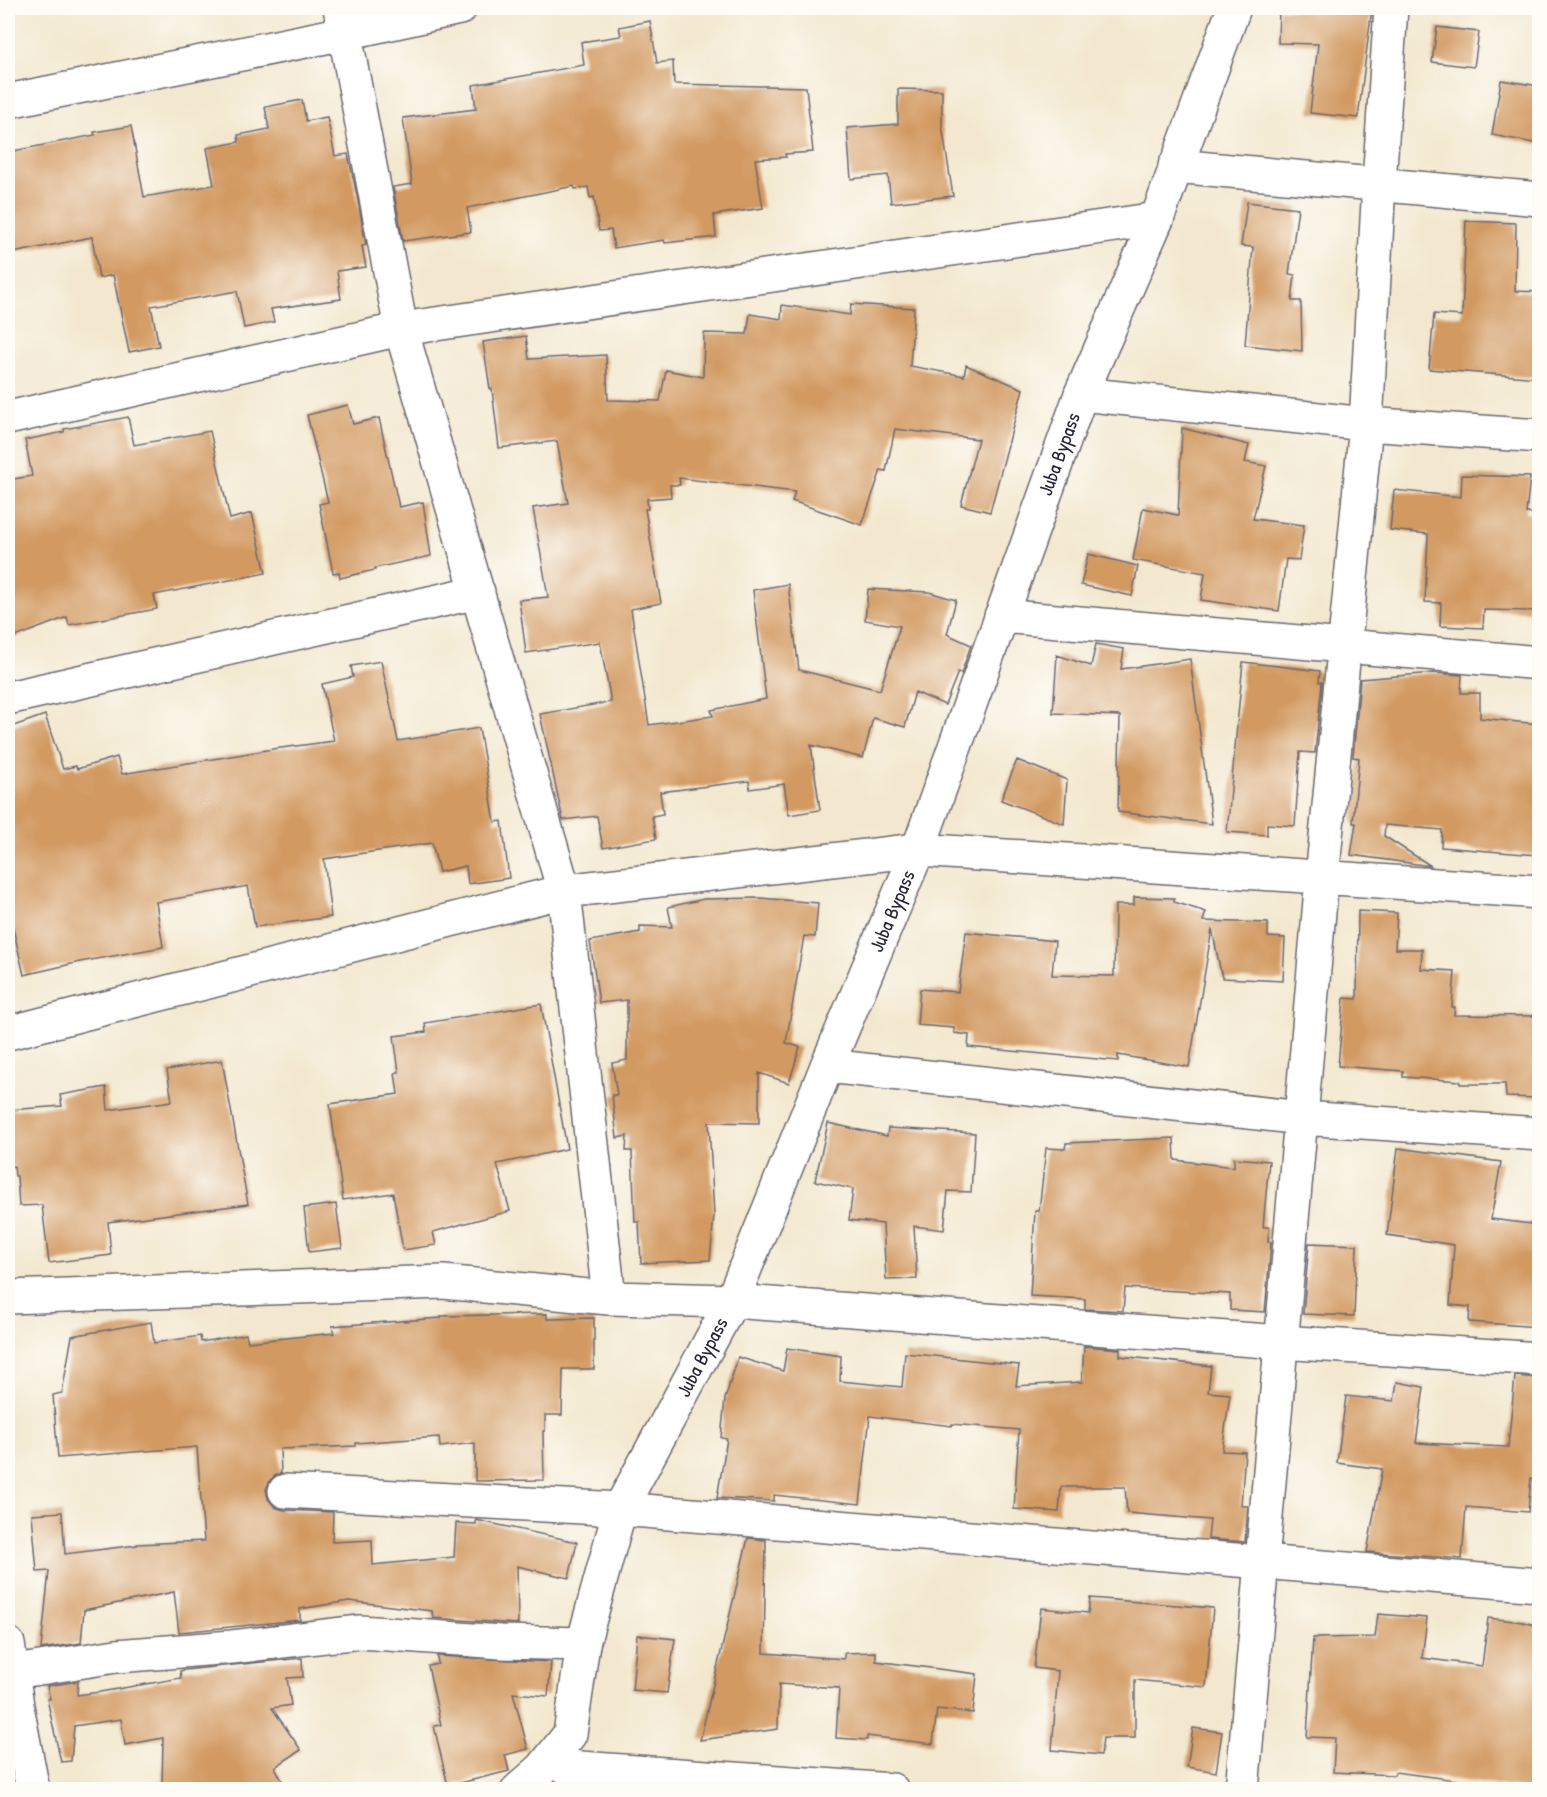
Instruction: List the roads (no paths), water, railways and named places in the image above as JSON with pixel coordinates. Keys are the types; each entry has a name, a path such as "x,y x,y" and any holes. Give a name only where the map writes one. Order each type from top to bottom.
{"street":[{"path":"8,102 342,20 460,8"},
{"name":"Juba Bypass","path":"567,1778 570,1734 583,1644 620,1509 732,1301 918,850 1081,394 1157,219 1234,8"},
{"path":"1242,1790 1322,878 1366,424 1391,8"},
{"path":"342,20 401,329 564,891 609,1298"},
{"path":"1175,166 1539,199"},
{"path":"8,418 401,329 1157,219"},
{"path":"1081,394 1366,424 1539,436"},
{"path":"8,698 478,592"},
{"path":"1001,616 1539,663"},
{"path":"8,1034 564,891 918,850 1539,892"},
{"path":"827,1066 1302,1118 1539,1134"},
{"path":"8,1297 444,1282 609,1298 732,1301 1539,1359"},
{"path":"285,1491 620,1509 1539,1585"},
{"path":"33,1790 9,1663 232,1647 360,1632 501,1642 583,1644"},
{"path":"518,1790 542,1769 570,1734"},
{"path":"567,1778 892,1790"}]}
